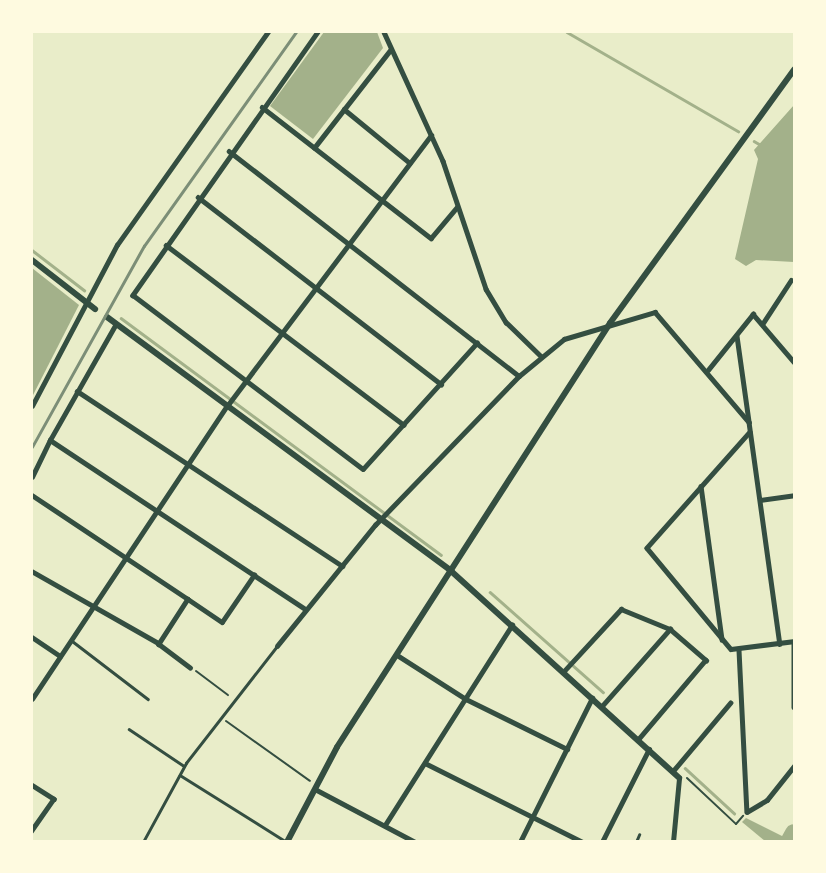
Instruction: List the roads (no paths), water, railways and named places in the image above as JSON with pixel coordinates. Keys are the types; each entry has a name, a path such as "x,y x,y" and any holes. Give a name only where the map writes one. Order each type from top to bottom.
{"street":[{"path":"32,406 85,301 182,146 268,32"},
{"path":"318,32 229,151 133,295 363,468 477,343"},
{"path":"384,32 431,135 495,306 541,356"},
{"path":"314,148 391,48"},
{"path":"287,842 316,787 397,655 610,323 794,70"},
{"path":"262,107 431,238 458,206"},
{"path":"344,109 410,163"},
{"path":"32,699 230,401 431,135"},
{"path":"229,151 519,376"},
{"path":"198,197 441,384"},
{"path":"166,245 404,425"},
{"path":"32,260 95,309"},
{"path":"763,323 791,280"},
{"path":"277,646 383,517 519,376 565,339 610,323 655,312 708,370 749,422"},
{"path":"708,370 752,314 763,323 794,362"},
{"path":"107,317 230,401 383,517 566,669 680,778 673,842"},
{"path":"32,477 116,324"},
{"path":"736,335 780,644"},
{"path":"77,391 342,566"},
{"path":"750,431 647,548 722,641 739,650 794,641 794,707"},
{"path":"50,440 305,609"},
{"path":"701,486 722,641"},
{"path":"32,495 222,622 254,575"},
{"path":"760,500 794,495"},
{"path":"32,572 159,644 190,667"},
{"path":"159,644 188,599"},
{"path":"566,669 621,609 670,629 706,660 639,739"},
{"path":"385,825 513,623"},
{"path":"602,706 670,629"},
{"path":"32,637 60,656"},
{"path":"739,650 747,812 767,800 794,765"},
{"path":"397,655 466,699 566,749"},
{"path":"520,842 593,696"},
{"path":"673,771 730,703"},
{"path":"602,842 649,749"},
{"path":"425,762 583,842"},
{"path":"32,785 54,799 32,831"},
{"path":"316,787 415,842"}],"lane":[{"path":"71,640 148,699"},
{"path":"143,842 184,766 219,717 277,646"},
{"path":"129,729 184,766"},
{"path":"179,774 287,842"},
{"path":"636,842 639,835"}],"waterway":[{"path":"567,32 738,131"},
{"path":"754,141 759,144"},
{"path":"32,250 84,290"},
{"path":"121,318 441,555"},
{"path":"490,592 603,692"},
{"path":"685,768 734,813"},
{"path":"789,842 794,833"}],"railway":[{"path":"32,447 144,246 296,32"}]}
